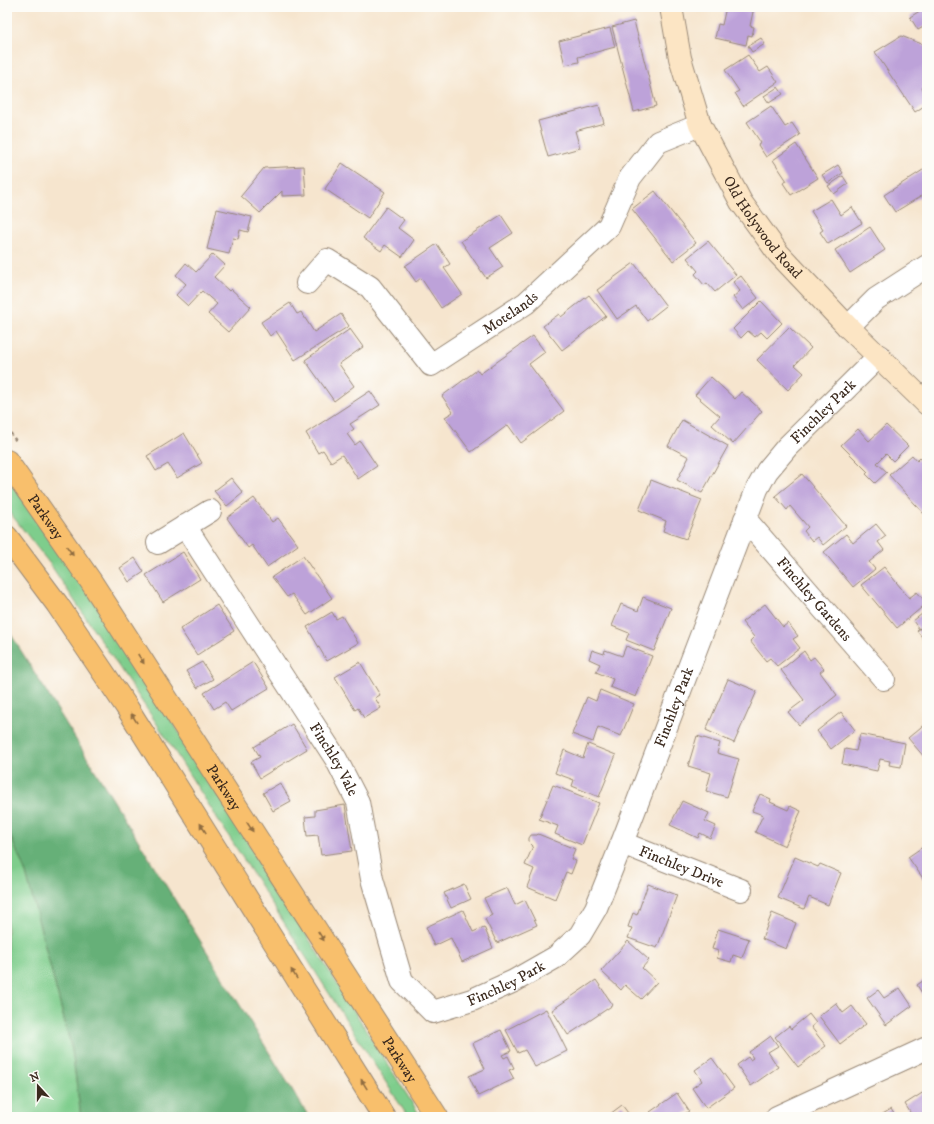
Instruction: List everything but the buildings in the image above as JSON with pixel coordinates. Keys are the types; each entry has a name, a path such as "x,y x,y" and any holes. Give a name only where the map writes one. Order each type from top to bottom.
{"highway":[{"name":"Parkway","path":"7,462 94,586 437,1117"},
{"path":"7,537 57,604 126,706 384,1117"}],"street":[{"name":"Old Holywood Road","path":"671,7 680,58 700,125 741,202 778,252 848,327 927,404"},
{"name":"Motelands","path":"307,284 327,260 370,287 431,365 526,303 609,226 630,178 658,142 700,125"},
{"path":"848,327 876,299 927,266"},
{"name":"Finchley Park","path":"433,1012 472,1000 514,981 556,957 580,934 596,908 622,843 757,489 767,471 787,448 879,356"},
{"path":"158,543 210,511"},
{"name":"Finchley Gardens","path":"746,519 884,679"},
{"name":"Finchley Vale","path":"185,526 336,759 358,802 372,879 402,981 433,1012"},
{"name":"Finchley Drive","path":"622,843 741,890"},
{"path":"777,1117 927,1048"}],"green space":[{"path":"7,478 63,554 175,726 421,1117 408,1117 161,730 50,564 7,509"},
{"path":"7,628 309,1117 81,1117 72,1050 26,873 7,828"},
{"path":"7,828 26,873 72,1050 81,1117 7,1117"}]}
